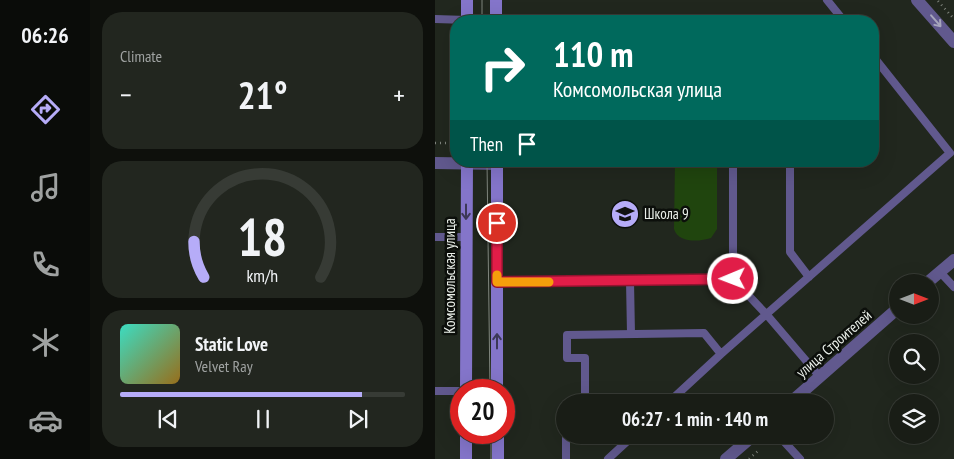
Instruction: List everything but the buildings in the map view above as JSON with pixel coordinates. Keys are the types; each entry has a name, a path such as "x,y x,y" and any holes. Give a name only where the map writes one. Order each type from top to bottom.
{"main road":[{"path":"464,15 467,0"},
{"path":"496,0 496,15"},
{"name":"Комсомольская улица","path":"466,379 467,167"},
{"path":"497,167 497,379"},
{"path":"466,444 466,459"},
{"path":"497,444 498,459"}],"street":[{"path":"917,0 954,42"},
{"path":"435,163 450,163"},
{"path":"938,274 954,260"},
{"name":"улица Строителей","path":"801,394 889,316"},
{"path":"727,459 744,444"}],"lane":[{"path":"827,0 839,15"},
{"path":"435,20 450,20"},
{"path":"678,394 950,153 879,64"},
{"path":"733,167 733,279 767,315 820,378"},
{"path":"790,167 789,252 809,276"},
{"path":"435,237 466,238"},
{"path":"940,272 954,287"},
{"path":"497,282 733,279"},
{"path":"631,281 631,334"},
{"path":"585,394 585,358 567,358 567,335 704,334 721,354"},
{"path":"435,391 450,391"},
{"path":"566,444 566,459"},
{"path":"610,458 625,444"},
{"path":"786,444 800,459"}],"path":[{"path":"937,0 954,19"},
{"path":"435,143 450,143"}],"green space":[{"path":"675,167 717,167 717,229 711,238 695,241 684,239 676,234 674,229"}],"tram line":[{"path":"482,0 482,15"},
{"path":"487,167 490,379"},
{"path":"491,444 491,459"}],"slow traffic":[{"path":"497,275 497,282 549,282"}],"place":[{"name":"Школа 9","path":"625,214"}],"route":[{"path":"497,223 497,282 733,279"}]}
